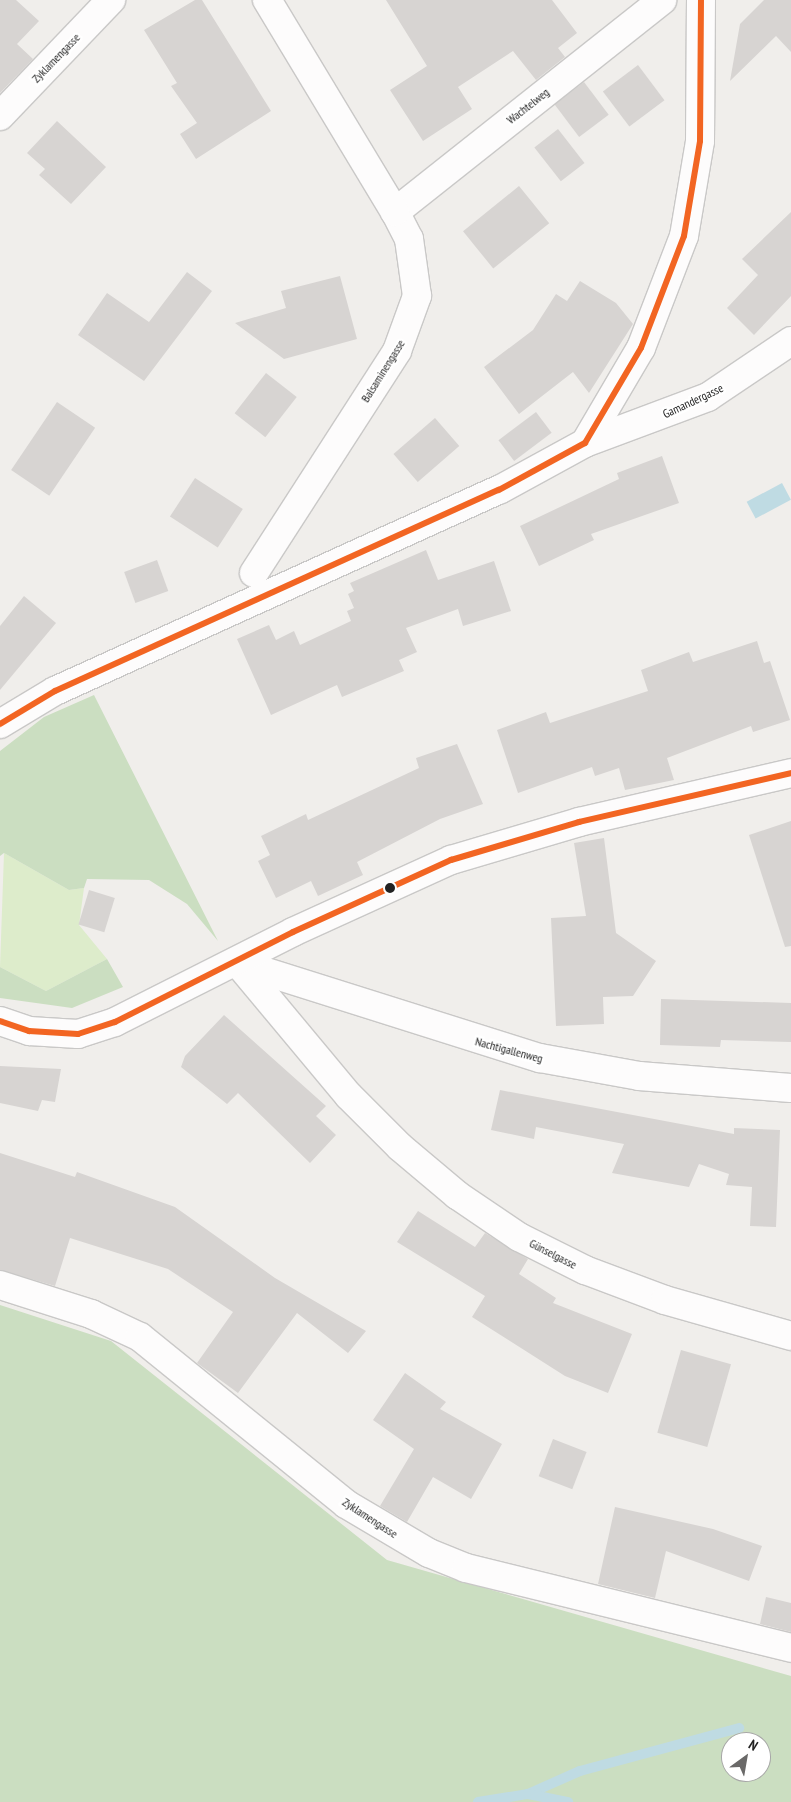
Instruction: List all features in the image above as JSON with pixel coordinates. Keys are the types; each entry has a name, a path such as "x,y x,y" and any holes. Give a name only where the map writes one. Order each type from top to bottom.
{"street":[{"name":"Zyklamengasse","path":"0,116 112,0"},
{"name":"Balsaminengasse","path":"254,573 407,333 417,296 416,271 409,239 395,212 267,0"},
{"name":"Wachtelweg","path":"395,212 662,0"},
{"path":"585,443 641,348 684,236 700,141 701,0"},
{"name":"Gamandergasse","path":"0,724 55,692 499,490 585,443 708,396 791,341"},
{"path":"0,1021 29,1031 78,1034 152,1007 238,963 293,932 452,860 579,822 791,774"},
{"name":"Nachtigallenweg","path":"238,963 540,1058 639,1076 791,1088"},
{"name":"Günselgasse","path":"238,963 349,1096 400,1147 511,1232 585,1270 665,1300 791,1336"},
{"name":"Zyklamengasse","path":"0,1285 91,1314 140,1337 346,1504 429,1553 466,1568 791,1648"}],"green space":[{"path":"94,695 218,941 187,904 149,880 87,879 84,888 69,890 4,853 0,856 0,751 44,717"},
{"path":"4,853 69,890 84,888 79,925 107,959 46,991 0,967"},
{"path":"107,959 123,987 72,1008 0,998 0,967 46,991"},
{"path":"0,1305 111,1341 387,1560 791,1676 791,1802 0,1802"}],"water":[{"path":"782,483 791,500 756,519 747,502"}],"building":[{"path":"0,0 16,0 39,21 17,44 33,59 0,93"},
{"path":"195,0 202,0 271,111 196,159 180,134 197,123 171,86 177,83 144,30"},
{"path":"386,0 552,0 577,33 558,48 565,57 536,80 513,51 458,87 472,109 423,141 390,90 427,66"},
{"path":"764,0 791,0 791,52 776,36 730,81 740,24"},
{"path":"638,65 664,100 629,127 603,91"},
{"path":"584,82 609,115 579,137 554,104"},
{"path":"57,121 106,167 71,204 39,175 45,169 27,153"},
{"path":"558,129 584,163 561,181 534,147"},
{"path":"519,186 549,223 493,269 463,231"},
{"path":"791,212 791,296 754,335 727,308 758,275 742,259"},
{"path":"187,272 212,291 144,381 78,335 107,293 149,322"},
{"path":"340,276 357,339 284,359 235,323 286,308 281,291"},
{"path":"580,281 616,303 633,324 589,393 573,372 519,414 484,367 533,330 556,294 567,301"},
{"path":"266,373 297,397 265,437 235,413"},
{"path":"57,402 95,428 49,496 11,470"},
{"path":"536,412 552,433 514,461 498,440"},
{"path":"435,418 459,446 418,482 393,454"},
{"path":"662,456 679,503 591,534 594,540 539,566 520,526 619,479 617,473"},
{"path":"195,478 243,509 218,548 170,517"},
{"path":"426,550 438,580 494,561 511,611 463,626 458,609 406,628 417,652 399,660 404,671 342,697 337,685 271,715 237,639 269,625 276,640 294,631 300,645 351,621 347,611 354,608 348,594 354,591 350,583"},
{"path":"157,560 168,591 135,603 124,572"},
{"path":"24,596 56,623 0,690 0,626"},
{"path":"757,641 764,663 770,661 790,720 753,732 751,726 667,758 674,780 625,790 619,768 595,776 592,767 518,793 497,730 546,712 550,723 648,691 641,670 689,652 693,662"},
{"path":"457,744 483,804 440,819 357,862 363,875 318,896 311,881 276,898 258,861 270,855 261,836 306,814 308,820 419,768 416,758"},
{"path":"791,821 791,946 785,947 749,835"},
{"path":"604,838 616,933 656,961 633,996 603,997 604,1024 556,1026 551,918 586,916 574,843"},
{"path":"89,890 115,898 104,932 78,924"},
{"path":"661,999 791,1003 791,1042 721,1040 720,1047 660,1045"},
{"path":"224,1015 326,1106 316,1116 336,1135 310,1163 238,1093 227,1104 181,1067 185,1056"},
{"path":"0,1066 61,1069 55,1102 42,1100 38,1111 0,1103"},
{"path":"500,1090 734,1134 734,1128 780,1130 776,1227 750,1226 752,1187 726,1185 729,1174 699,1164 689,1187 612,1173 624,1144 536,1127 534,1139 491,1130"},
{"path":"0,1153 75,1177 77,1172 175,1207 275,1278 366,1331 348,1353 297,1313 238,1393 197,1363 233,1312 168,1269 70,1238 55,1286 0,1270"},
{"path":"418,1211 475,1247 485,1233 528,1259 519,1274 556,1298 553,1303 632,1334 608,1393 565,1376 472,1317 485,1296 397,1242"},
{"path":"681,1350 731,1364 707,1447 657,1433"},
{"path":"405,1373 446,1402 440,1409 502,1444 471,1499 433,1477 407,1522 380,1506 414,1449 373,1420"},
{"path":"553,1439 587,1452 572,1489 539,1476"},
{"path":"615,1507 713,1529 762,1546 749,1581 666,1551 655,1598 598,1584"},
{"path":"766,1597 791,1603 791,1632 760,1624"}],"waterway":[{"path":"528,1794 580,1771 739,1728"},
{"path":"478,1802 528,1794 568,1802"}],"transit line":[{"path":"0,724 55,691 499,490 585,443 641,348 684,236 700,141 701,0"},
{"path":"0,1021 29,1031 78,1034 115,1022 293,932 451,860 579,822 791,773"}]}
